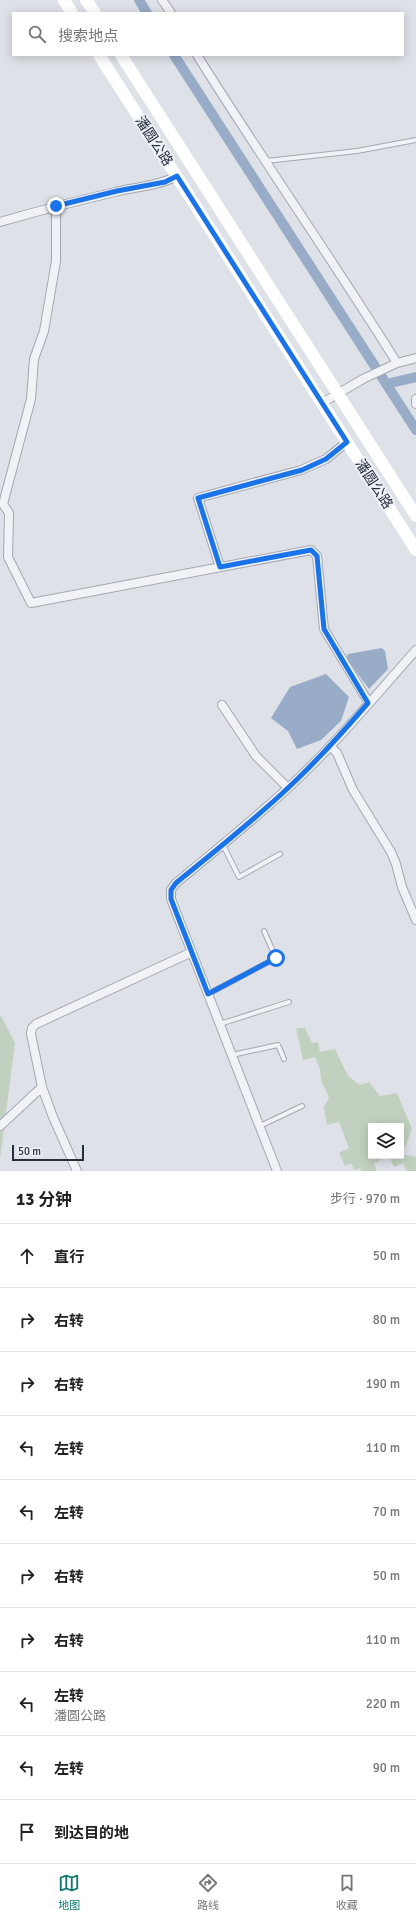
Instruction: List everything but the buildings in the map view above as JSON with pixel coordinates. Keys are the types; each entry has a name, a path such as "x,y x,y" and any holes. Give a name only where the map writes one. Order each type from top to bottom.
{"main road":[{"path":"64,0 71,12"},
{"path":"86,0 94,12"},
{"name":"潘圆公路","path":"100,56 416,550"},
{"name":"潘圆公路","path":"122,56 416,516"}],"street":[{"path":"162,0 170,12"},
{"path":"198,56 344,279 397,363"},
{"path":"0,222 117,191 165,182 177,176"},
{"path":"56,206 56,261 44,331 34,359 31,399 3,504 9,513 8,557 31,603 311,550 317,556 324,629 368,703"},
{"path":"322,403 338,393 397,363 416,358"},
{"path":"220,567 198,498 302,470 326,459 347,442"},
{"path":"277,1171 171,899 171,890 176,883 223,845 288,788 330,746 416,650"},
{"path":"222,705 256,756 288,788"},
{"path":"330,746 337,753 353,790 391,852 402,887 416,920"},
{"path":"77,1171 53,1117 42,1087 32,1028 36,1024 192,952"},
{"path":"0,1126 42,1087"}],"lane":[{"path":"266,162 357,151 416,140"},
{"path":"223,845 239,877 280,854"},
{"path":"208,994 276,958 264,931"},
{"path":"220,1024 289,1002"},
{"path":"232,1055 278,1046 284,1059"},
{"path":"260,1126 302,1106"}],"green space":[{"path":"0,1014 15,1043 0,1159"},
{"path":"296,1028 305,1028 312,1043 318,1042 320,1052 335,1049 348,1076 360,1085 369,1082 380,1096 397,1093 412,1129 404,1147 404,1123 368,1123 368,1159 382,1159 374,1164 377,1171 361,1171 360,1168 354,1170 351,1163 345,1166 339,1153 349,1148 339,1122 327,1125 324,1107 329,1098 321,1080 320,1069 315,1057 303,1060"},
{"path":"404,1155 416,1157 416,1171 407,1171 403,1163 394,1167 390,1159 404,1159"}],"water":[{"path":"382,648 385,651 388,669 369,689 346,658 348,654"},
{"path":"326,674 349,697 341,721 321,740 297,749 288,731 271,718 290,687"}],"waterway":[{"path":"139,0 146,12"},
{"path":"175,56 416,430"},
{"path":"386,384 416,377"}],"route":[{"path":"56,206 117,191 165,182 177,176 347,442 326,459 302,470 198,498 220,567 311,550 317,556 324,629 368,703 330,746 288,788 223,845 176,883 171,890 171,899 208,994 276,958"}]}
